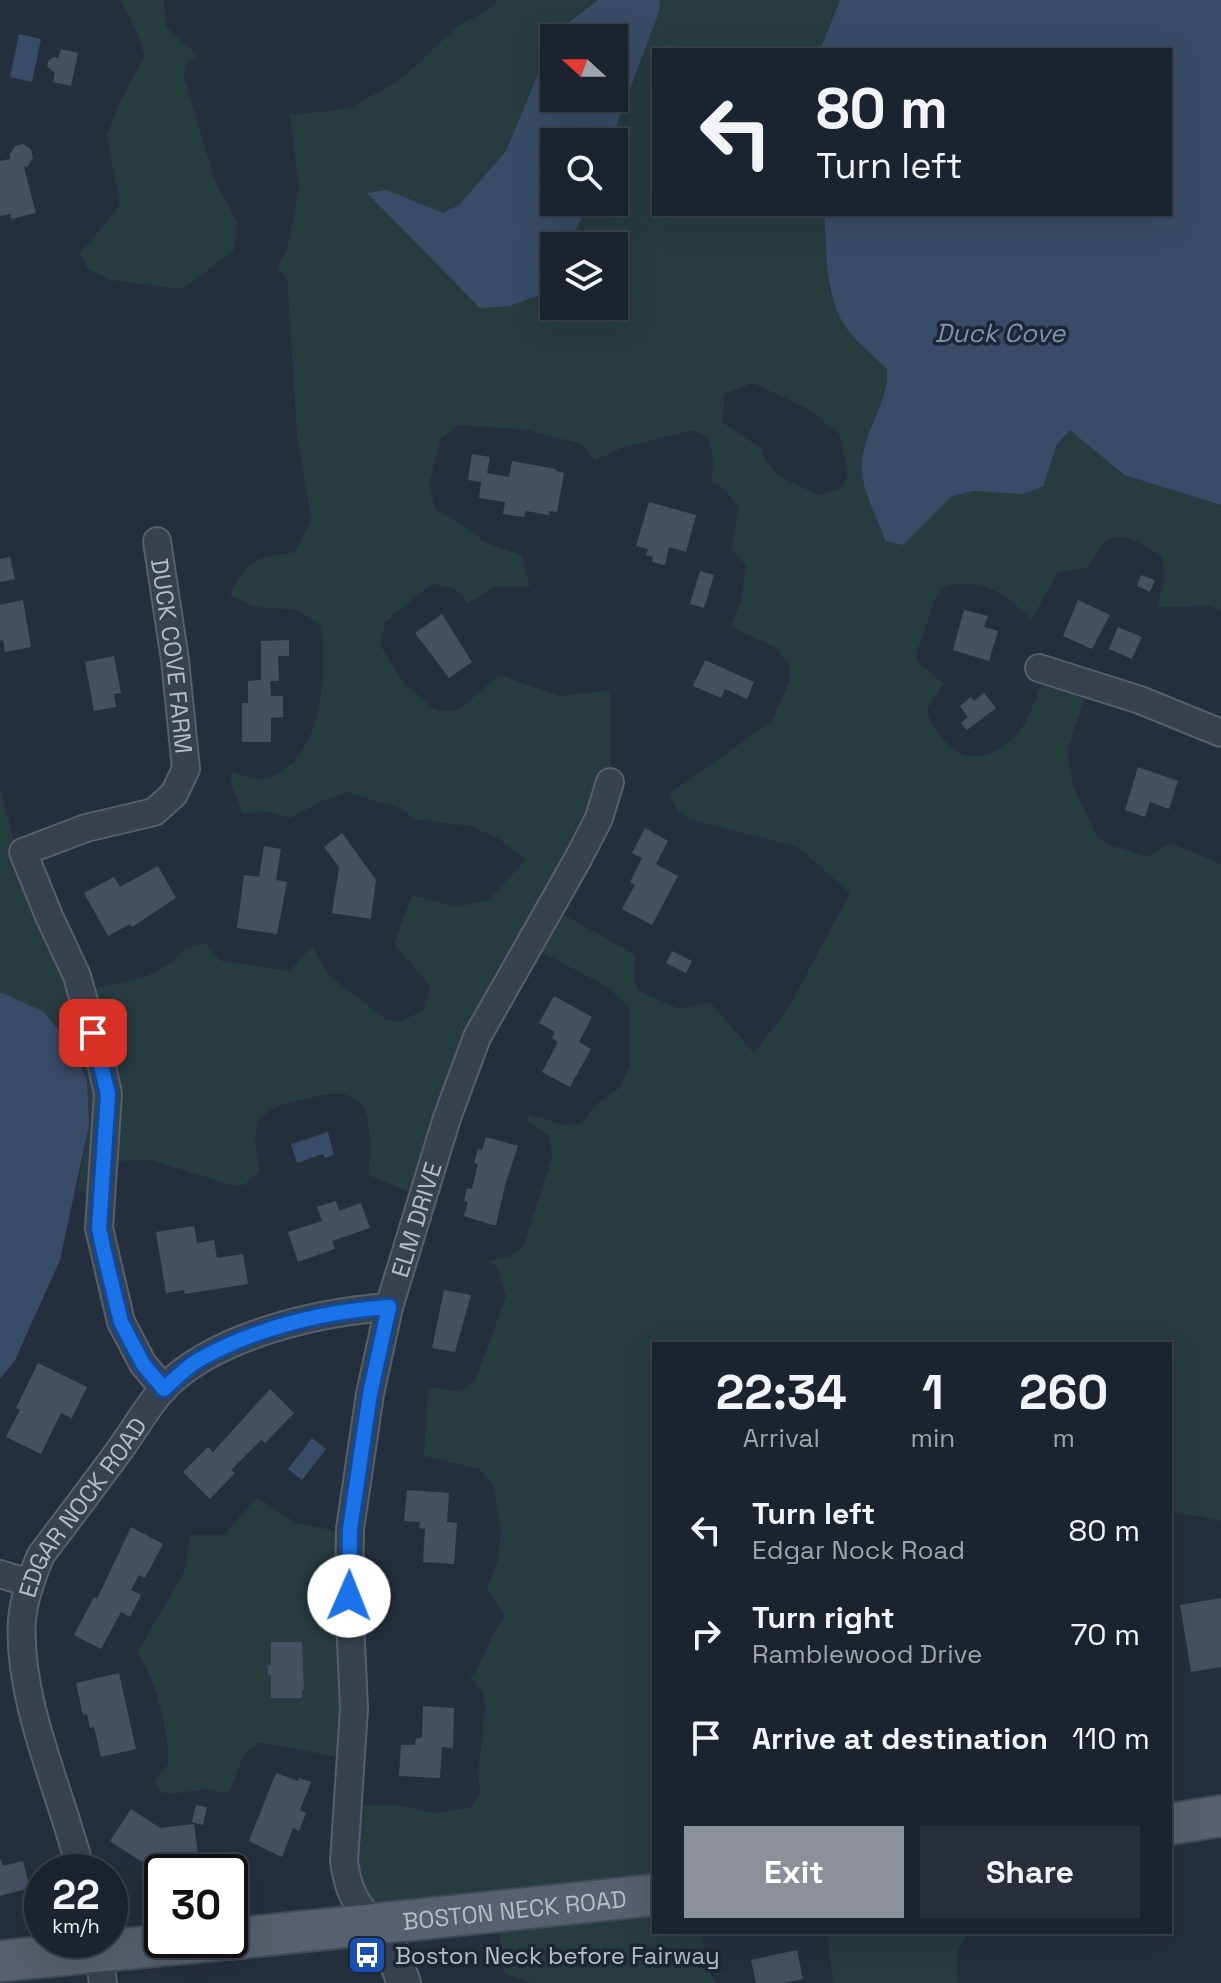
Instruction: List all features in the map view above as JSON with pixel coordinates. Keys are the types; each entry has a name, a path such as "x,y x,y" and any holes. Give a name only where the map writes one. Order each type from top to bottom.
{"main road":[{"path":"1172,1824 1221,1816"},
{"name":"BOSTON NECK ROAD","path":"248,1937 652,1895"},
{"path":"0,1961 100,1958"}],"street":[{"name":"DUCK COVE FARM","path":"157,541 175,660 186,769 174,794 154,812 86,828 23,852 77,976 108,1094 99,1228 117,1307 121,1322 143,1364 164,1389"},
{"path":"1039,668 1140,700 1221,733"},
{"name":"ELM DRIVE","path":"375,1925 347,1885 344,1861 354,1709 349,1596 350,1529 370,1394 389,1307 447,1118 477,1037 579,857 599,818 610,782"},
{"name":"EDGAR NOCK ROAD","path":"76,1854 24,1672 22,1620 29,1583 41,1555 164,1389 196,1362 242,1340 349,1310 389,1307"},
{"path":"0,1574 29,1583"},
{"path":"375,1925 390,1947 404,1983"}],"green space":[{"path":"120,0 164,0 166,27 199,56 185,66 184,77 215,181 237,222 234,250 183,289 110,280 87,268 80,253 120,205 107,136 118,105 145,56"},
{"path":"498,0 598,0 567,24 540,24 540,69 506,151 459,205 444,214 387,191 367,193 540,289 540,320 628,320 628,232 575,232 582,216 628,216 628,128 615,128 621,112 628,112 628,94 659,12 660,0 840,0 821,48 652,48 652,216 824,216 829,289 853,337 887,368 885,388 863,457 865,482 885,541 936,513 951,496 973,491 998,491 1051,465 1057,444 1070,430 1124,475 1221,505 1221,612 1212,606 1157,607 1165,578 1162,556 1128,538 1112,538 1088,567 1058,573 1030,622 1019,608 992,590 971,584 946,586 935,599 916,655 919,663 944,684 927,709 933,725 949,745 969,756 989,754 1016,735 1029,715 1043,679 1089,687 1067,750 1073,786 1096,834 1109,845 1147,857 1170,843 1221,864 1221,1521 1172,1511 1172,1342 652,1342 652,1934 703,1934 704,1963 717,1983 531,1983 504,1973 497,1917 355,1922 354,1806 399,1805 434,1813 471,1808 480,1794 478,1775 485,1709 483,1693 470,1678 505,1616 487,1588 497,1563 501,1535 494,1487 480,1469 424,1456 428,1387 460,1391 476,1379 506,1296 497,1267 488,1261 511,1256 523,1246 552,1158 550,1137 528,1121 528,1114 563,1125 580,1124 598,1103 619,1088 630,1066 629,1007 606,986 541,952 535,954 486,1037 427,1194 407,1191 368,1175 370,1133 365,1112 354,1098 338,1094 289,1102 259,1119 254,1139 260,1171 244,1185 234,1186 152,1160 116,1161 97,1196 77,1190 89,1125 43,1011 0,992 0,788 14,841 83,991 143,978 173,962 185,948 205,943 221,961 290,971 312,946 329,975 385,1019 400,1022 424,1010 430,986 394,944 412,895 456,907 488,900 525,861 498,838 470,826 414,819 402,809 347,792 291,818 270,812 242,814 231,781 232,772 264,779 291,764 312,730 322,687 321,625 297,610 255,607 230,595 242,573 254,562 295,552 311,520 297,434 287,277 278,266 287,250 299,188 290,115 348,109 400,80 458,26 487,11","holes":["753,383 810,410 840,435 848,477 839,489 821,495 785,479 771,467 762,449 723,423 724,394","458,425 527,430 581,444 595,460 624,447 694,430 707,438 713,456 712,483 726,491 739,508 731,548 746,566 741,601 731,627 775,647 789,665 789,682 772,721 669,794 679,813 690,819 798,847 850,893 789,1007 754,1053 710,1002 679,1009 640,992 635,982 635,955 561,913 611,794 610,690 560,696 499,675 459,710 437,711 404,683 380,645 385,622 432,584 454,588 468,603 496,586 530,587 522,556 484,542 473,531 435,509 429,483 441,439"]},
{"path":"257,1497 296,1523 351,1534 354,1760 259,1742 244,1754 229,1793 205,1789 171,1794 160,1792 155,1781 169,1763 166,1735 155,1690 137,1653 185,1570 190,1535 224,1535"},
{"path":"827,1934 969,1934 957,1952 958,1983 833,1983"}],"water":[{"path":"598,0 660,0 659,12 628,94 628,24 567,24"},
{"name":"Duck Cove","path":"840,0 1221,0 1221,505 1124,475 1070,430 1057,444 1043,486 1024,494 973,491 952,496 903,545 885,541 868,497 862,470 865,444 884,394 887,369 855,339 837,311 829,280 824,216 1172,216 1172,48 821,48"},
{"path":"19,34 41,39 32,82 10,77"},
{"path":"540,69 540,112 621,112 615,128 540,128 540,216 583,216 575,232 540,232 540,295 510,306 480,308 367,193 387,190 443,213 459,205 506,151"},
{"path":"0,992 43,1011 72,1046 87,1081 89,1125 60,1260 15,1360 0,1379"},
{"path":"328,1132 334,1155 325,1158 323,1154 297,1163 291,1144"},
{"path":"312,1438 326,1449 302,1480 288,1469"}],"building":[{"path":"61,49 78,53 71,86 53,82 55,73 47,66 49,60 58,58"},
{"path":"23,144 31,149 33,158 24,167 36,213 11,219 10,214 0,216 0,161 10,159 15,146"},
{"path":"472,454 490,457 487,473 509,477 512,461 564,473 557,512 549,511 549,515 526,511 524,517 503,514 505,502 479,498 481,482 468,480"},
{"path":"649,502 696,515 686,552 669,547 665,565 652,562 653,557 646,555 648,549 636,546"},
{"path":"10,557 15,579 0,582 0,559"},
{"path":"700,571 714,575 704,608 690,604"},
{"path":"1141,575 1155,580 1150,592 1137,586"},
{"path":"23,600 31,647 5,652 3,640 0,641 0,605"},
{"path":"1078,600 1110,615 1092,649 1063,636"},
{"path":"964,610 988,616 984,627 998,631 989,661 953,650"},
{"path":"442,614 472,662 449,678 415,633"},
{"path":"1118,627 1142,637 1132,659 1109,649"},
{"path":"289,640 289,656 278,656 279,681 270,681 271,696 283,696 283,717 271,718 271,742 242,742 242,703 248,703 248,681 261,680 261,641"},
{"path":"114,656 121,693 114,694 116,707 94,711 85,662"},
{"path":"705,660 754,682 747,699 725,689 721,698 693,686"},
{"path":"984,693 996,708 967,730 961,723 968,717 960,706 971,697 974,701"},
{"path":"1138,767 1178,781 1169,809 1150,802 1145,817 1125,810"},
{"path":"645,828 668,841 656,864 678,876 652,925 622,909 635,885 630,882 642,858 632,853"},
{"path":"342,833 376,880 371,919 332,913 339,867 324,847"},
{"path":"264,846 281,849 276,880 287,882 277,934 237,928 244,875 259,877"},
{"path":"158,866 176,898 132,927 130,924 108,936 84,893 114,877 120,887"},
{"path":"672,951 692,961 686,973 666,963"},
{"path":"554,996 592,1017 579,1042 591,1049 570,1087 542,1072 558,1042 552,1038 555,1032 539,1023"},
{"path":"486,1137 518,1146 496,1225 464,1216 468,1202 464,1201 467,1188 472,1189 478,1164 474,1163"},
{"path":"336,1201 339,1211 361,1203 370,1228 332,1241 335,1249 298,1262 288,1232 322,1221 317,1207"},
{"path":"194,1226 197,1243 214,1240 217,1258 243,1254 248,1284 185,1294 184,1290 166,1293 156,1232"},
{"path":"444,1290 471,1295 455,1352 432,1348"},
{"path":"38,1363 87,1387 72,1418 61,1413 41,1454 6,1437"},
{"path":"270,1389 294,1413 265,1443 261,1440 231,1470 235,1473 210,1499 183,1472 208,1447 213,1452"},
{"path":"407,1490 449,1493 447,1522 457,1523 454,1564 423,1562 425,1529 419,1528 420,1522 404,1521"},
{"path":"131,1527 163,1544 145,1578 139,1575 131,1590 141,1595 130,1617 121,1612 101,1649 74,1635 94,1597 97,1599"},
{"path":"1221,1598 1221,1667 1191,1672 1180,1605"},
{"path":"271,1642 302,1642 302,1698 271,1698 268,1665 271,1665"},
{"path":"119,1673 136,1749 101,1757 94,1727 90,1728 87,1714 83,1715 76,1683"},
{"path":"423,1706 454,1708 453,1748 442,1747 440,1778 399,1776 401,1745 415,1745 416,1738 422,1738"},
{"path":"276,1773 311,1782 300,1810 306,1813 299,1831 293,1828 282,1857 249,1841"},
{"path":"196,1805 207,1807 203,1825 192,1822"},
{"path":"131,1809 160,1828 194,1824 198,1854 144,1854 144,1863 110,1841"},
{"path":"0,1858 3,1866 23,1861 24,1890 0,1896"},
{"path":"797,1950 803,1979 756,1983 751,1960"}],"place":[{"name":"Boston Neck before Fairway","path":"367,1955"}],"route":[{"path":"93,1033 108,1094 99,1228 121,1322 143,1364 164,1389 196,1362 242,1340 349,1310 389,1307 370,1394 350,1529 349,1596"}]}
